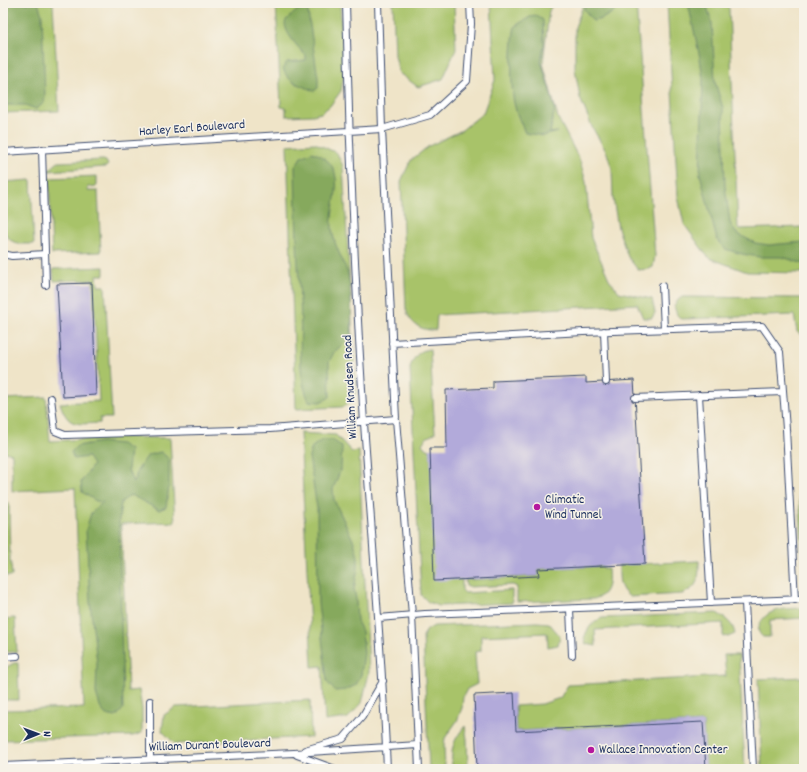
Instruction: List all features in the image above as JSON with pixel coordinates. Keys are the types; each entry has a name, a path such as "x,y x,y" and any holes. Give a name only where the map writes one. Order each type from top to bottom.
{"lane":[{"name":"William Knudsen Road","path":"346,3 349,131 364,422 384,680 387,769"},
{"path":"378,3 382,130 396,419 412,615 419,769"},
{"name":"Harley Earl Boulevard","path":"3,152 382,130 430,115 467,81 470,3"},
{"path":"42,149 46,285"},
{"path":"3,254 12,256 45,254"},
{"path":"662,286 664,329"},
{"path":"392,343 664,329 762,326 780,352 795,600"},
{"path":"604,332 606,382"},
{"path":"635,398 783,392"},
{"path":"699,395 711,603"},
{"path":"51,398 55,431 65,435 270,429 396,419"},
{"path":"379,618 412,615 804,599"},
{"path":"745,602 753,769"},
{"path":"570,609 572,656"},
{"path":"3,657 17,656"},
{"path":"294,753 343,740 362,717 384,680"},
{"path":"150,701 150,759"},
{"name":"William Durant Boulevard","path":"3,766 45,767 150,759 294,753 418,745"},
{"path":"294,753 335,769"}],"green space":[{"path":"3,3 53,3 59,111 3,113"},
{"path":"3,3 38,3 42,15 45,96 44,103 36,109 25,105 3,105"},
{"path":"276,3 340,3 344,75 341,91 330,106 321,113 313,115 286,116 286,108 281,107"},
{"path":"301,3 309,3 308,12 318,78 318,88 314,91 291,80 283,68 287,62 306,60 306,56 295,44 288,33 285,23 287,19 297,10"},
{"path":"393,3 454,3 456,49 443,79 418,87 399,73 395,56"},
{"path":"491,3 553,3 549,11 543,63 558,118 580,161 586,182 591,238 609,279 619,292 652,299 655,313 652,318 643,318 637,304 437,315 436,330 421,328 410,319 406,309 401,181 411,160 429,146 462,130 483,113 495,80"},
{"path":"584,3 636,3 655,256 653,267 649,269 638,270 628,257 618,228 613,198 612,169 607,153 592,127 580,98 575,69 575,27"},
{"path":"586,3 618,3 618,9 602,19 593,21 584,9"},
{"path":"667,3 724,3 729,8 738,229 804,227 804,273 747,272 712,259 707,256 684,224 678,197"},
{"path":"688,3 706,3 712,23 715,82 723,108 725,186 730,223 736,233 755,243 769,245 804,242 804,264 782,257 759,257 742,254 725,249 717,240 700,174 703,79"},
{"path":"537,16 543,20 544,45 541,61 555,108 550,133 558,132 543,136 525,133 518,117 513,99 512,67 515,26 530,17"},
{"path":"315,143 337,153 343,166 356,392 351,402 343,407 296,409 287,145"},
{"path":"312,152 326,160 332,166 335,173 336,194 332,214 332,228 336,245 349,277 352,323 351,338 334,352 329,362 330,397 320,402 309,401 302,377 300,352 301,314 297,251 295,167 301,157"},
{"path":"106,161 108,165 106,167 48,171 58,162"},
{"path":"97,176 97,186 88,187 88,191 98,191 101,252 52,254 49,178"},
{"path":"31,180 34,244 18,244 10,240 3,230 3,182"},
{"path":"104,267 104,275 97,275 98,286 105,286 112,418 100,418 100,423 79,424 70,421 66,417 60,403 99,401 93,280 54,281 53,269"},
{"path":"682,297 804,298 804,336 797,332 794,315 681,319 677,315 674,306"},
{"path":"430,349 435,433 426,438 422,444 425,448 430,450 462,580 462,590 465,593 512,590 512,603 439,606 428,602 421,595 410,368 417,355"},
{"path":"46,397 50,441 123,437 170,438 175,522 121,524 128,691 139,690 142,709 142,733 133,736 3,740 3,710 84,708 75,488 12,491 12,454 5,452 3,399"},
{"path":"300,433 336,435 352,452 359,451 369,673 362,703 348,718 325,721 322,666 312,667"},
{"path":"322,440 333,440 342,447 341,469 333,489 334,500 354,542 358,557 358,568 354,589 357,621 362,631 364,653 361,675 356,685 346,690 335,691 327,682 318,603 317,508 309,457 312,447"},
{"path":"101,442 121,444 130,450 128,470 133,482 135,481 137,471 148,455 161,452 169,459 169,487 166,507 159,510 131,495 121,502 119,520 123,709 116,717 106,715 101,709 96,693 97,663 90,602 86,530 91,513 103,502 96,501 82,492 81,482 93,465 88,457 74,459 71,452 77,446"},
{"path":"804,463 804,577 798,474"},
{"path":"3,503 9,503 10,562 12,576 3,576"},
{"path":"699,561 699,572 695,585 688,592 682,594 630,597 621,587 619,565"},
{"path":"603,566 603,568 608,568 607,587 603,595 593,599 517,602 517,587 513,585 468,587 466,586 465,580 538,576 539,569"},
{"path":"804,608 804,618 770,620 770,637 763,637 760,634 759,626 762,620 772,612 784,609"},
{"path":"717,613 731,624 735,634 728,637 723,636 723,623 595,630 596,646 586,644 584,638 590,626 602,618"},
{"path":"15,618 17,652 3,652 3,619"},
{"path":"537,622 549,623 560,636 558,645 548,647 547,633 481,636 481,651 475,652 477,684 467,689 463,697 462,708 457,721 445,738 445,769 429,769 423,636 427,630 434,626"},
{"path":"724,655 739,655 745,769 706,769 703,722 516,731 515,706 542,704 560,698 568,685 726,676"},
{"path":"14,663 18,663 19,700 3,700 3,669"},
{"path":"804,677 804,769 762,769 758,679"},
{"path":"310,700 311,737 175,744 162,731 164,715 176,707"},
{"path":"465,726 468,769 452,769 453,746 457,737"}],"building":[{"path":"92,283 96,395 63,397 57,284"},
{"name":"Climatic Wind Tunnel","path":"586,377 586,383 634,380 645,564 538,569 539,576 434,581 430,448 447,448 446,390 493,388 493,381"},
{"name":"Wallace Innovation Center","path":"514,693 516,731 703,722 706,769 477,769 474,695"}],"place":[{"name":"Climatic Wind Tunnel","path":"537,507"},
{"name":"Wallace Innovation Center","path":"591,750"}]}
